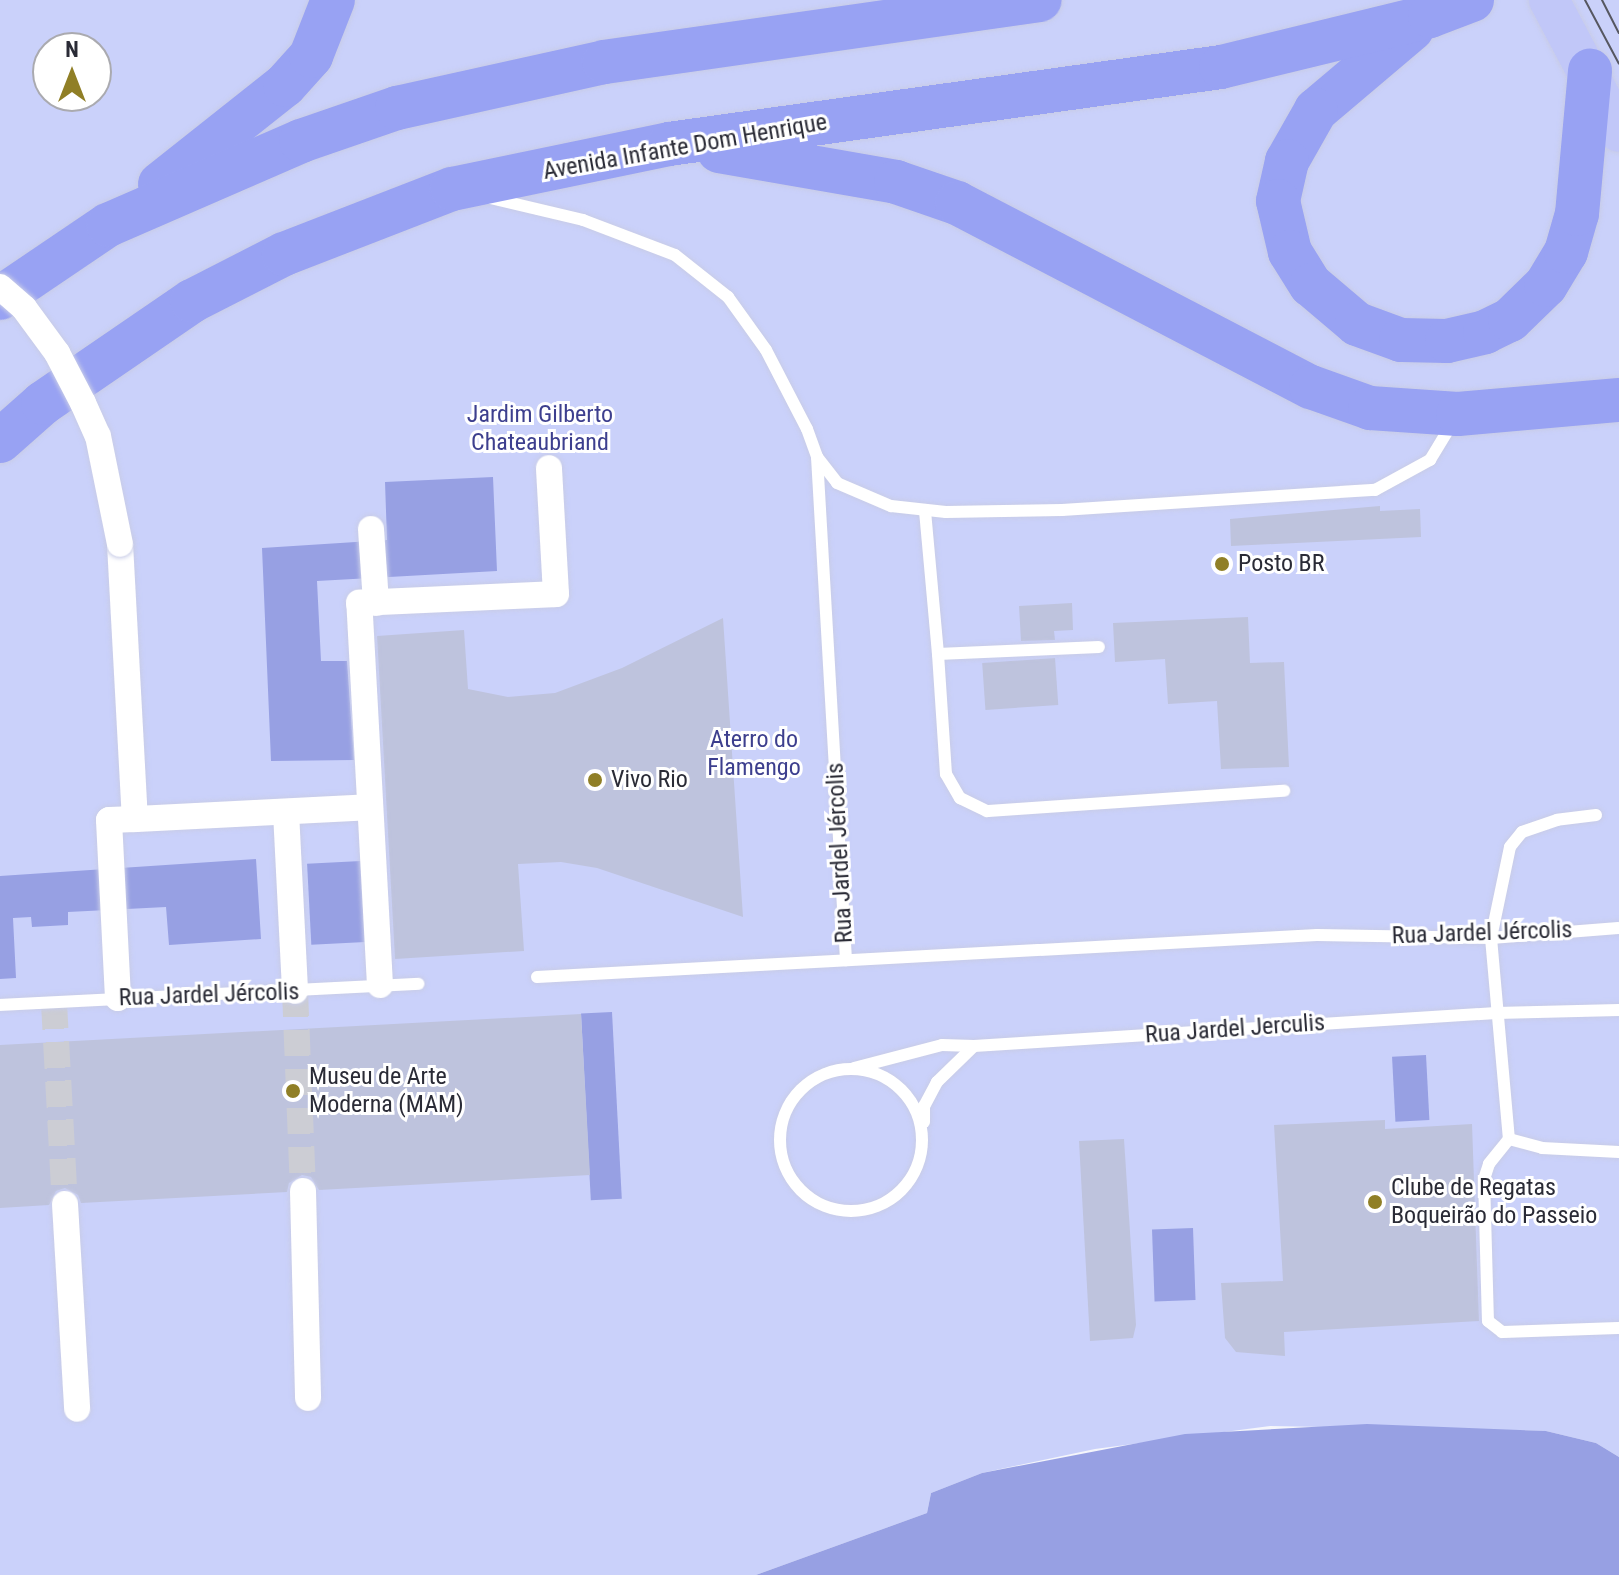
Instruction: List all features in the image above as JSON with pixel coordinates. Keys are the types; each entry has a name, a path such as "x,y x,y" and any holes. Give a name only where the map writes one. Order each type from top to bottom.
{"highway":[{"path":"0,298 108,225 285,85 311,56 333,0"},
{"path":"836,29 886,0"},
{"path":"108,225 301,141 474,87 1040,0"},
{"path":"1448,9 1333,91 1301,130 1281,176 1283,227 1296,262 1325,301 1379,334 1420,342 1473,336 1510,320 1546,285 1566,252 1577,214 1590,71"},
{"name":"Avenida Infante Dom Henrique","path":"0,441 43,403 192,301 284,254 452,189 669,144 1221,67 1448,9"},
{"path":"669,144 896,182 957,203 1311,387 1370,408 1458,414 1619,400"}],"main road":[{"path":"1549,0 1590,71 1619,132"}],"street":[{"path":"0,287 24,308 57,353 98,436 120,544 135,819"},
{"path":"380,985 359,603 375,591 556,594 549,468"},
{"path":"372,533 375,591"},
{"path":"118,998 109,820 370,807"},
{"path":"286,812 295,991"},
{"path":"303,1191 308,1398"},
{"path":"65,1204 77,1409"}],"lane":[{"name":"Rua Jardel Jércolis","path":"452,189 583,220 675,255 728,297 766,350 817,457 846,960"},
{"path":"817,457 837,483 860,496 925,511 1062,510 1375,490 1430,460 1458,414"},
{"path":"925,511 946,774 960,798 987,811 1284,791"},
{"path":"938,654 1099,647"},
{"path":"1596,815 1557,820 1522,832 1510,847 1491,938 1509,1139 1489,1164 1484,1179 1488,1321 1493,1330 1619,1328"},
{"name":"Rua Jardel Jércolis","path":"537,977 1317,935 1491,938 1619,928"},
{"name":"Rua Jardel Jércolis","path":"0,1005 418,984"},
{"name":"Rua Jardel Jerculis","path":"851,1068 906,1052 974,1046 1496,1013 1619,1010"},
{"path":"923,1137 914,1106 893,1082 851,1068 814,1079 788,1106 779,1147 798,1188 816,1203 838,1211 884,1204 913,1176 923,1137 924,1106 937,1082 974,1046"},
{"path":"1509,1139 1542,1148 1619,1152"}],"green space":[{"name":"Aterro do Flamengo","path":"0,0 1619,0 1619,1457 1596,1443 1546,1431 1270,1426 1095,1449 982,1473 931,1493 927,1513 756,1575 0,1575"}],"water":[{"path":"493,477 497,571 317,581 321,661 347,661 354,760 271,761 262,548 387,540 385,482"},
{"path":"256,859 261,939 169,945 166,907 68,912 68,925 32,927 31,917 13,918 16,978 0,979 0,876"},
{"path":"361,861 365,942 311,945 307,864"},
{"path":"612,1012 622,1199 591,1200 581,1014"},
{"path":"1426,1055 1429,1120 1395,1122 1392,1057"},
{"path":"1193,1228 1196,1300 1155,1301 1152,1229"},
{"path":"1367,1424 1546,1431 1596,1443 1619,1457 1619,1575 756,1575 927,1513 931,1493 982,1473 1185,1434"}],"building":[{"path":"1380,506 1380,511 1420,509 1421,537 1231,546 1230,519"},
{"path":"1072,603 1073,630 1054,631 1055,640 1021,641 1019,606"},
{"path":"1248,617 1250,663 1284,662 1289,767 1221,769 1217,701 1168,704 1165,659 1115,662 1113,623"},
{"name":"Vivo Rio","path":"723,618 743,917 597,868 561,862 518,864 524,951 395,959 377,636 464,630 468,689 508,697 555,693 622,668"},
{"path":"1055,658 1058,705 985,710 982,663"},
{"name":"Museu de Arte Moderna (MAM)","path":"581,1014 590,1175 319,1190 311,1177 302,1175 289,1183 287,1192 81,1203 78,1195 65,1188 56,1191 49,1205 0,1208 0,1045"},
{"name":"Clube de Regatas Boqueirão do Passeio","path":"1385,1120 1385,1129 1472,1124 1479,1321 1284,1332 1285,1356 1236,1352 1225,1338 1221,1283 1283,1281 1274,1125"},
{"path":"1124,1139 1136,1325 1133,1338 1090,1341 1079,1141"}],"tunnel":[{"path":"295,991 303,1191"},
{"path":"54,1003 65,1204"}],"tram line":[{"path":"1585,0 1619,64"},
{"path":"1602,0 1619,33"}],"place":[{"name":"Posto BR","path":"1222,564"},
{"name":"Vivo Rio","path":"595,780"},
{"name":"Museu de Arte Moderna (MAM)","path":"293,1091"},
{"name":"Clube de Regatas Boqueirão do Passeio","path":"1375,1202"}],"park label":[{"name":"Jardim Gilberto Chateaubriand","path":"540,429"}]}
